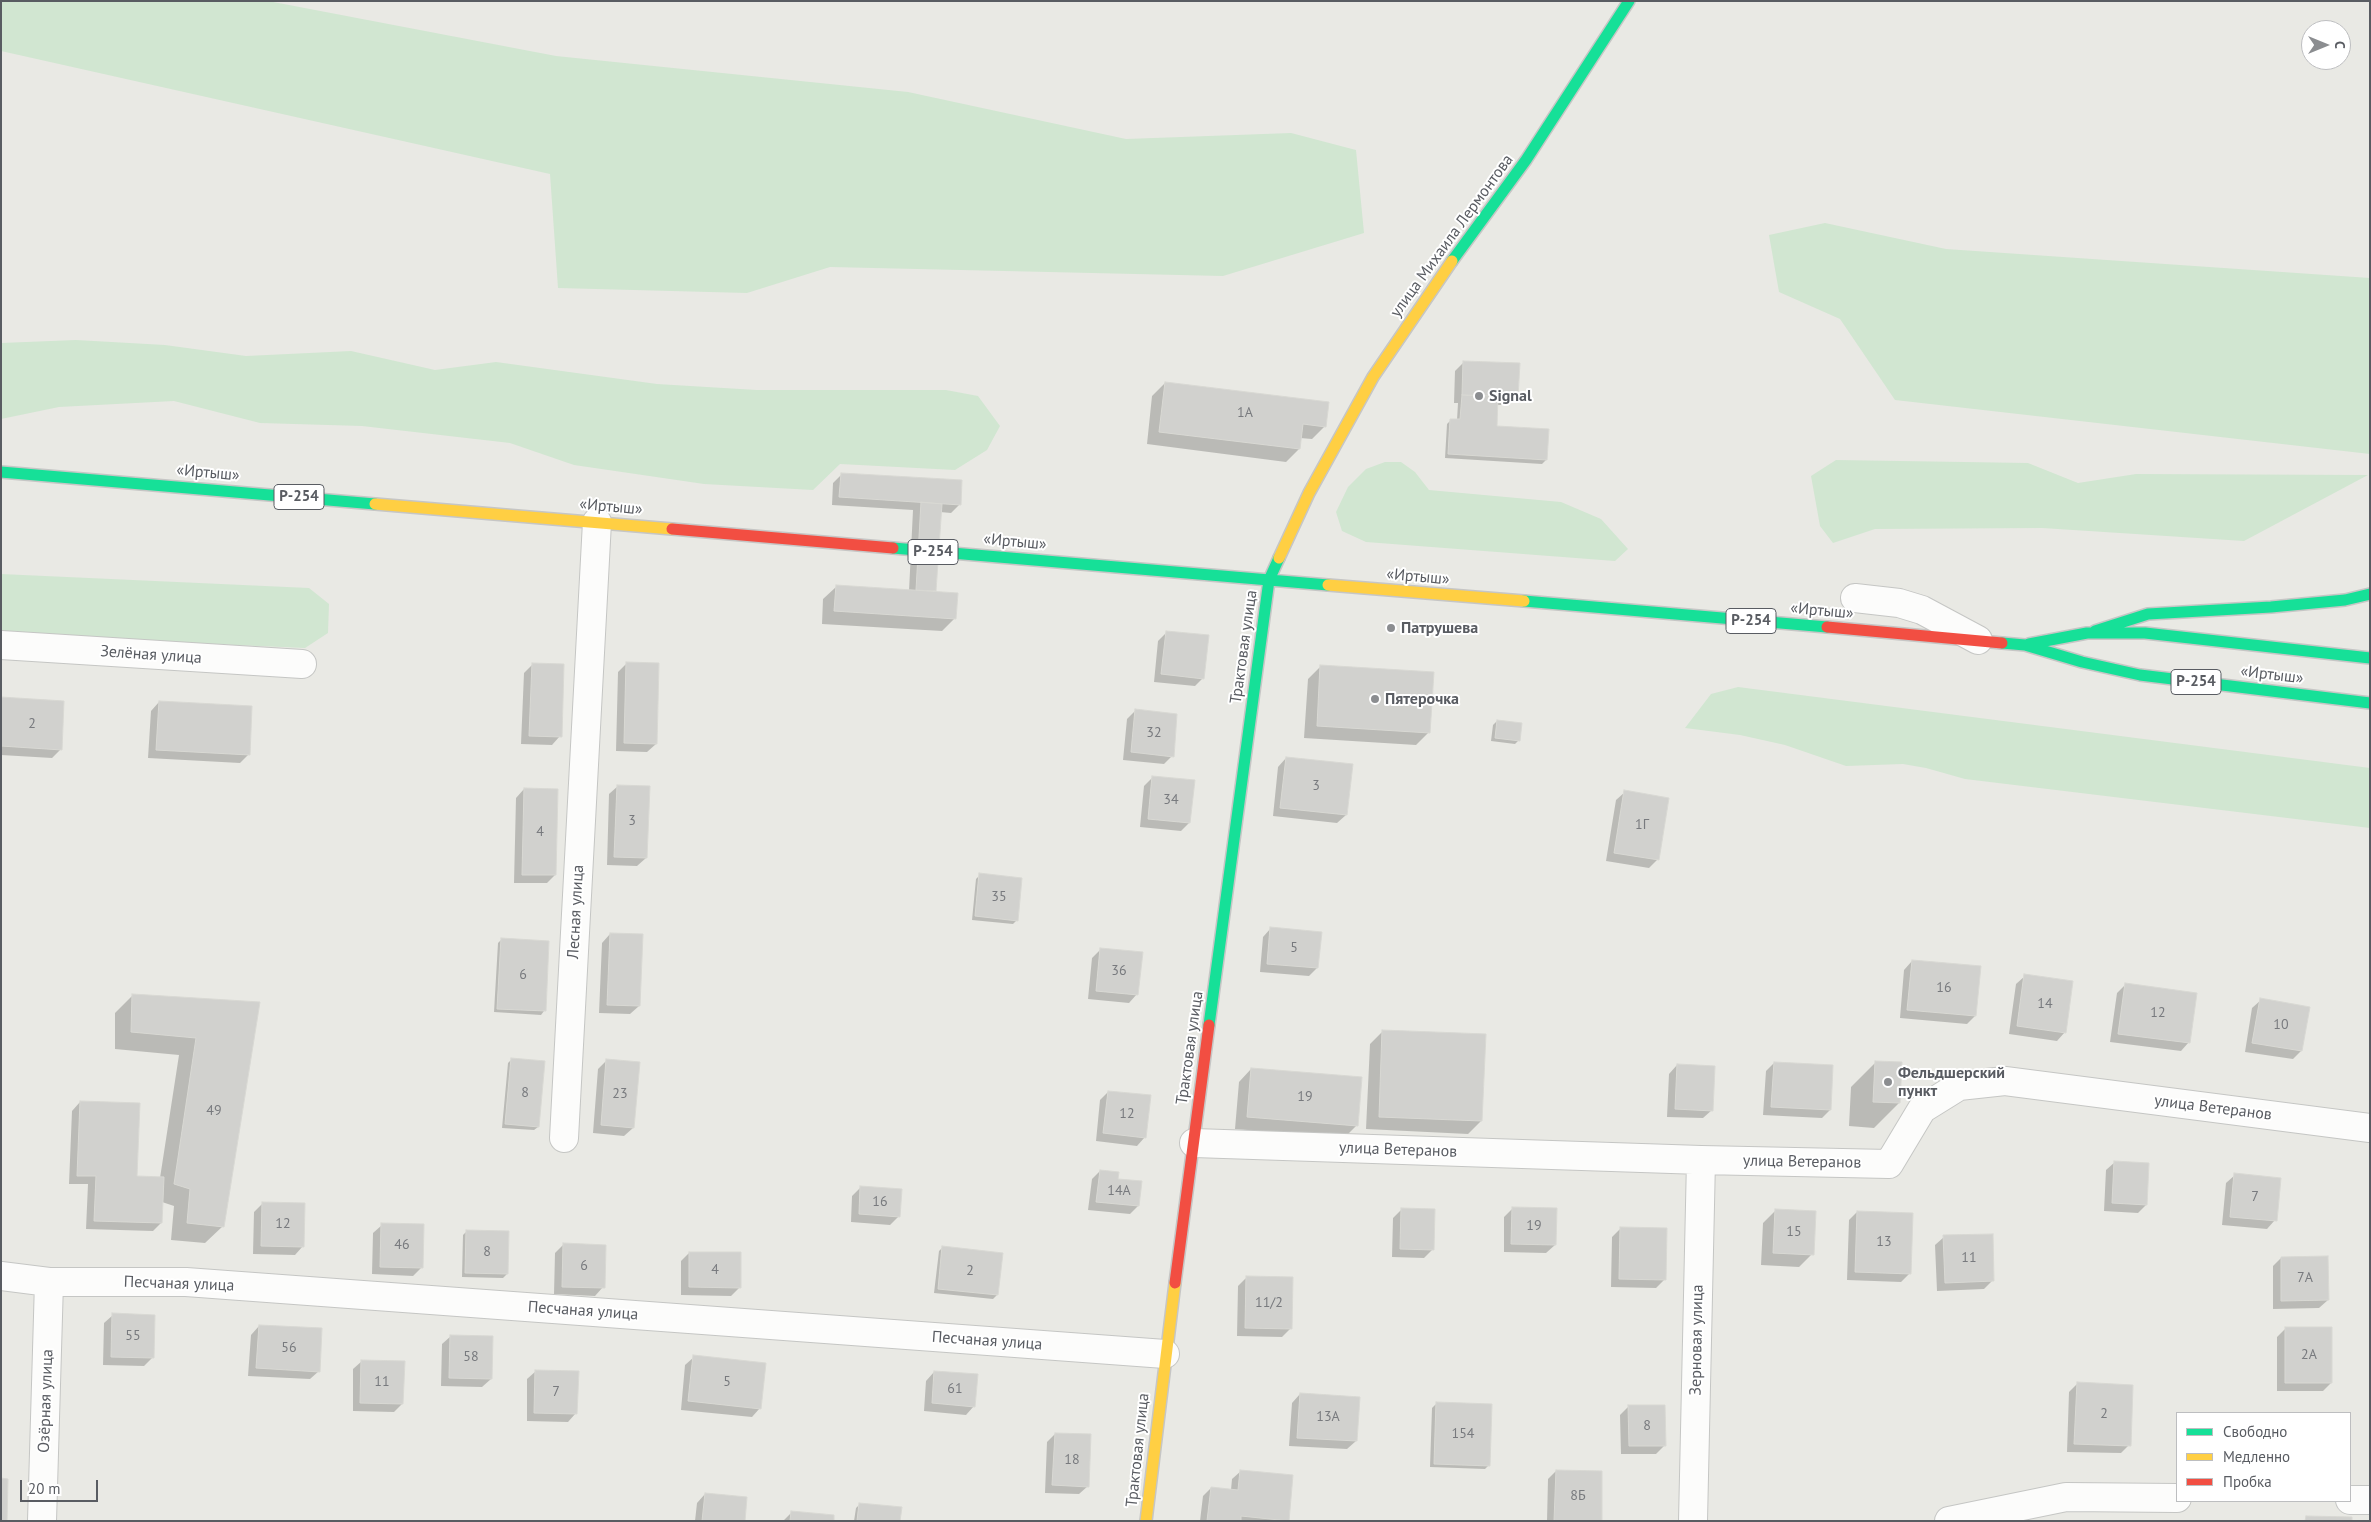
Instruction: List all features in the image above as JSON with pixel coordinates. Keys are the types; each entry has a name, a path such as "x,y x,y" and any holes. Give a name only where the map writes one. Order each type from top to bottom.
{"main road":[{"name":"улица Михаила Лермонтова","path":"1269,580 1309,493 1373,377 1430,291 1526,160 1629,1"},
{"name":"«Иртыш»","path":"1,472 1978,640 2025,645 2082,662 2140,675 2370,703"},
{"name":"Трактовая улица","path":"1146,1521 1165,1354 1269,580"},
{"path":"2087,633 2148,614 2271,607 2345,600 2370,594"},
{"name":"«Иртыш»","path":"2025,645 2087,633 2145,633 2370,658"}],"street":[{"name":"Лесная улица","path":"564,1138 597,522"},
{"path":"1856,598 1899,603 1922,610 1978,640"},
{"name":"Зелёная улица","path":"1,645 302,664"},
{"name":"улица Ветеранов","path":"1194,1143 1701,1160 1889,1164 1922,1109 1959,1086 2005,1081 2370,1128"},
{"name":"Зерновая улица","path":"1693,1521 1701,1160"},
{"name":"Песчаная улица","path":"1,1276 49,1282 186,1282 1165,1354"},
{"name":"Озёрная улица","path":"42,1521 49,1282"},
{"path":"1949,1521 2066,1497 2176,1498"},
{"path":"2351,1500 2370,1500"}],"green space":[{"path":"1,1 268,1 556,56 908,92 1126,139 1291,133 1356,150 1364,233 1223,276 830,267 747,293 558,288 550,174 1,51"},
{"path":"1825,223 1946,249 2370,278 2370,454 1895,400 1840,319 1779,292 1769,235"},
{"path":"76,340 165,345 246,356 351,351 435,370 496,362 657,384 757,390 946,390 978,396 1000,426 987,450 955,470 840,464 813,490 704,484 574,465 510,443 362,426 260,423 174,401 59,407 1,419 1,343"},
{"path":"1836,460 2028,463 2078,483 2136,474 2368,475 2244,541 2042,528 1875,529 1833,543 1820,526 1811,476"},
{"path":"1385,462 1401,462 1415,472 1429,490 1561,502 1601,519 1628,549 1615,561 1366,542 1342,531 1336,512 1348,487 1366,469"},
{"path":"1,574 309,588 329,604 328,633 305,648 1,635"},
{"path":"1738,687 2370,768 2370,828 1965,779 1926,768 1903,764 1846,766 1785,745 1740,735 1685,728 1711,694"}],"building":[{"path":"1463,361 1520,363 1518,397 1462,395"},
{"path":"1165,382 1329,402 1326,427 1303,424 1300,449 1159,432"},
{"path":"1462,395 1498,396 1497,426 1549,429 1547,460 1448,454 1450,419 1460,419"},
{"path":"841,473 962,480 961,505 839,497"},
{"path":"921,502 942,504 936,591 916,590"},
{"path":"836,585 958,593 956,619 834,611"},
{"path":"1166,631 1209,635 1204,679 1161,674"},
{"path":"626,662 659,663 657,744 624,743"},
{"path":"532,663 564,664 562,737 529,736"},
{"name":"Пятерочка","path":"1320,665 1434,672 1430,733 1317,726"},
{"path":"1,697 64,701 62,750 1,746"},
{"path":"159,701 252,706 250,755 156,750"},
{"path":"1135,709 1177,714 1174,757 1131,752"},
{"path":"1497,720 1522,723 1520,741 1495,738"},
{"path":"1286,757 1353,764 1347,815 1280,808"},
{"path":"1152,776 1195,780 1190,823 1148,819"},
{"path":"617,785 650,786 647,858 614,857"},
{"path":"524,788 558,789 556,875 522,875"},
{"path":"1624,790 1669,798 1659,860 1614,853"},
{"path":"979,873 1022,878 1018,921 975,916"},
{"path":"1270,927 1322,932 1318,968 1267,964"},
{"path":"610,933 643,934 640,1006 607,1005"},
{"path":"501,938 549,941 546,1011 497,1009"},
{"path":"1100,948 1143,952 1138,995 1096,991"},
{"path":"1912,960 1981,966 1976,1016 1907,1010"},
{"path":"2024,974 2073,981 2066,1033 2017,1026"},
{"path":"2125,983 2197,993 2190,1043 2118,1034"},
{"path":"132,994 260,1002 224,1227 187,1223 190,1189 174,1184 196,1038 131,1032"},
{"path":"2260,998 2310,1007 2302,1051 2252,1043"},
{"path":"1382,1030 1486,1034 1482,1121 1379,1117"},
{"path":"511,1058 545,1061 539,1127 505,1124"},
{"path":"606,1059 640,1062 634,1128 601,1125"},
{"name":"Фельдшерский пункт","path":"1875,1061 1902,1062 1900,1103 1873,1102"},
{"path":"1774,1062 1833,1065 1831,1110 1771,1107"},
{"path":"1677,1064 1715,1066 1713,1111 1675,1109"},
{"path":"1251,1068 1362,1077 1358,1126 1247,1117"},
{"path":"1108,1091 1151,1095 1146,1138 1103,1133"},
{"path":"80,1101 140,1103 137,1176 164,1177 162,1223 94,1221 96,1176 77,1176"},
{"path":"2114,1161 2149,1163 2147,1205 2112,1203"},
{"path":"1100,1170 1119,1172 1118,1179 1142,1181 1139,1206 1096,1202"},
{"path":"2234,1173 2281,1178 2277,1221 2230,1217"},
{"path":"860,1186 902,1189 900,1217 859,1214"},
{"path":"262,1202 305,1203 304,1247 261,1246"},
{"path":"1512,1207 1557,1208 1556,1245 1511,1244"},
{"path":"1401,1208 1435,1209 1434,1250 1400,1249"},
{"path":"1775,1209 1816,1211 1814,1255 1773,1253"},
{"path":"1857,1211 1913,1213 1911,1274 1855,1272"},
{"path":"381,1223 424,1224 423,1268 380,1267"},
{"path":"1620,1227 1667,1228 1666,1280 1619,1279"},
{"path":"466,1230 509,1231 508,1274 465,1273"},
{"path":"1993,1234 1994,1281 1945,1283 1943,1235"},
{"path":"563,1243 606,1245 605,1288 562,1287"},
{"path":"942,1246 1003,1253 998,1295 938,1289"},
{"path":"689,1252 741,1252 741,1288 689,1287"},
{"path":"2328,1256 2329,1300 2281,1301 2281,1257"},
{"path":"1246,1276 1293,1277 1292,1329 1245,1328"},
{"path":"112,1313 155,1315 154,1358 111,1357"},
{"path":"259,1325 322,1328 320,1372 256,1368"},
{"path":"2285,1327 2332,1327 2332,1383 2285,1383"},
{"path":"450,1335 493,1336 492,1379 449,1378"},
{"path":"693,1355 766,1363 761,1409 688,1401"},
{"path":"361,1360 405,1361 403,1404 360,1403"},
{"path":"535,1370 579,1371 577,1414 534,1413"},
{"path":"934,1371 978,1374 975,1407 932,1403"},
{"path":"2077,1382 2133,1385 2131,1446 2074,1444"},
{"path":"1300,1393 1360,1397 1357,1441 1297,1438"},
{"path":"1436,1402 1492,1404 1490,1466 1434,1464"},
{"path":"1628,1405 1665,1405 1666,1446 1629,1446"},
{"path":"1055,1433 1091,1434 1089,1487 1052,1485"},
{"path":"1240,1470 1293,1475 1289,1521 1241,1516 1241,1521 1207,1521 1211,1487 1238,1490"},
{"path":"1556,1470 1602,1471 1602,1521 1554,1521"},
{"path":"1,1478 8,1479 7,1521 1,1521"},
{"path":"705,1493 747,1497 745,1521 702,1521"},
{"path":"859,1503 902,1507 900,1521 857,1521"},
{"path":"791,1511 834,1515 834,1521 790,1521"},
{"path":"2306,1516 2352,1517 2352,1521 2305,1521"}],"traffic: fast":[{"path":"1452,261 1526,160 1629,1"},
{"path":"1,472 375,504"},
{"path":"893,548 1328,585"},
{"path":"1209,1025 1269,580 1279,558"},
{"path":"2095,631 2148,614 2271,607 2345,600 2370,594"},
{"path":"1524,601 1827,627"},
{"path":"2029,644 2087,633 2145,633 2370,658"},
{"path":"2002,643 2025,645 2082,662 2140,675 2370,703"}],"traffic: slow":[{"path":"1279,558 1309,493 1373,377 1452,261"},
{"path":"375,504 672,529"},
{"path":"1328,585 1524,601"},
{"path":"1146,1521 1175,1283"}],"traffic: jam":[{"path":"672,529 893,548"},
{"path":"1827,627 2002,643"},
{"path":"1175,1283 1209,1025"}],"place":[{"name":"Signal","path":"1479,396"},
{"name":"Патрушева","path":"1391,628"},
{"name":"Пятерочка","path":"1375,699"},
{"name":"Фельдшерский пункт","path":"1888,1082"}]}
